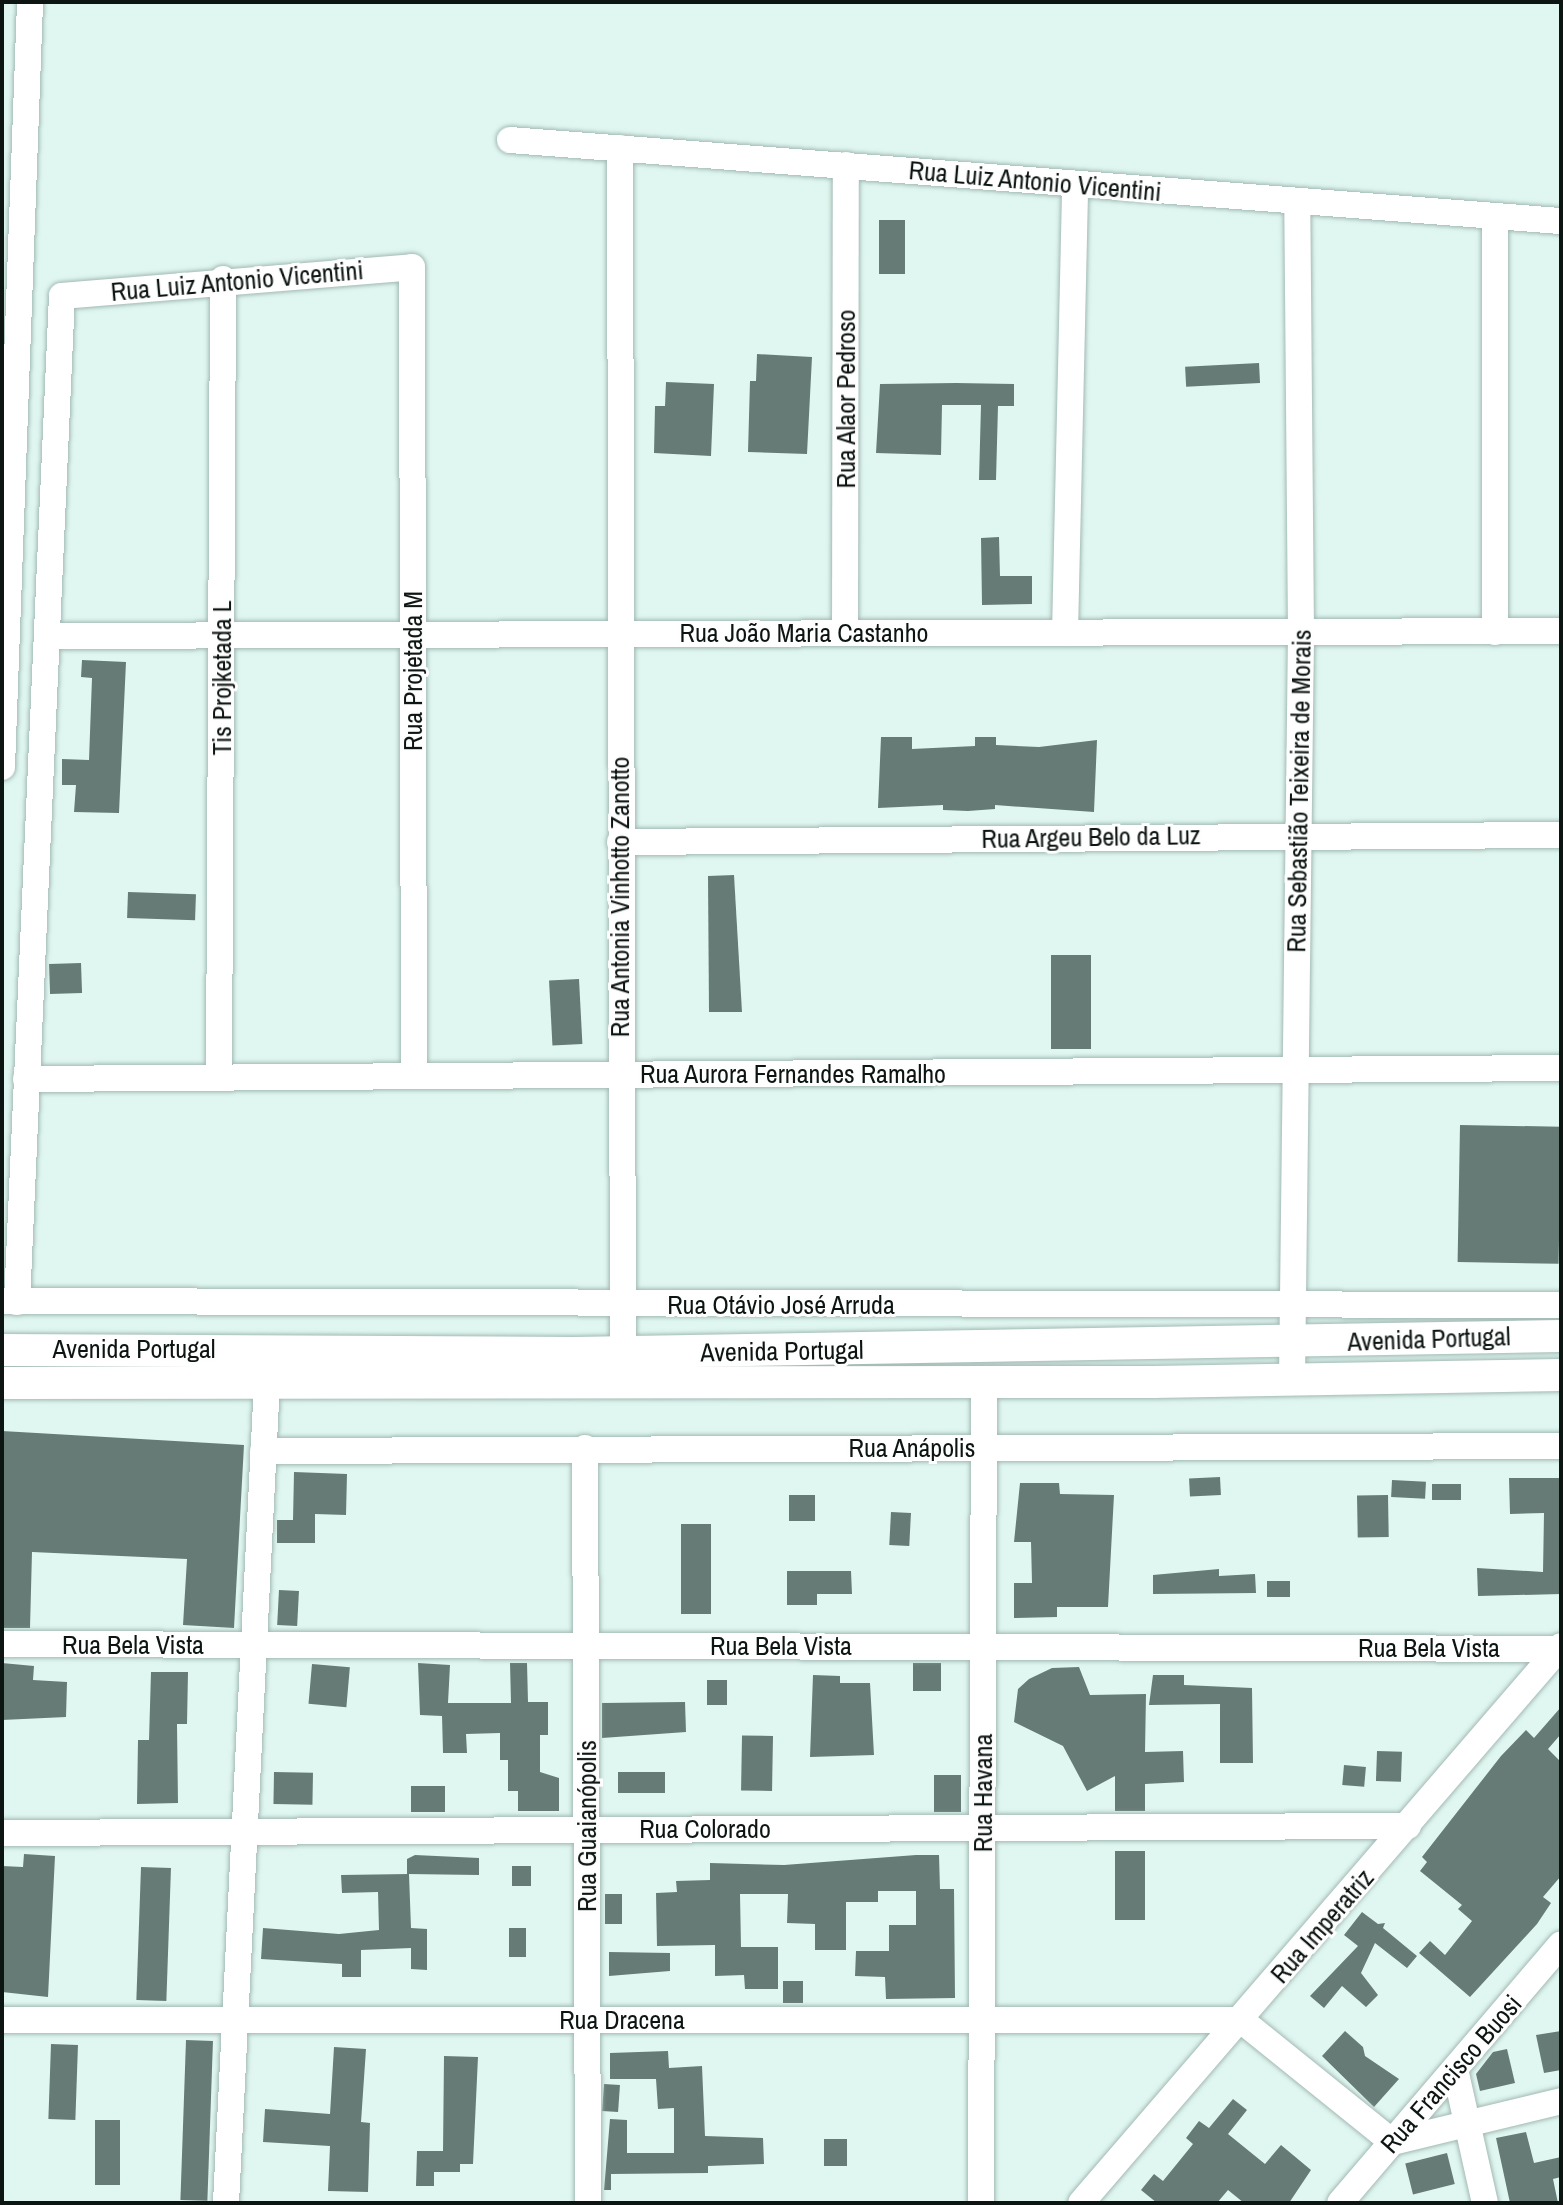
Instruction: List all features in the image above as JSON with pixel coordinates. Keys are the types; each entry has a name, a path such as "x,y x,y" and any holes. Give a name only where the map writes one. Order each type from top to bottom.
{"main road":[{"name":"Avenida Portugal","path":"2,1350 623,1352 1291,1344 1561,1336"},
{"name":"Avenida Portugal","path":"2,1383 984,1382 1561,1375"}],"street":[{"path":"2,767 9,327 30,2"},
{"name":"Rua Luiz Antonio Vicentini","path":"510,140 1561,221"},
{"name":"Rua Antonia Vinhotto Zanotto","path":"620,148 623,1352"},
{"name":"Rua Alaor Pedroso","path":"845,633 846,165"},
{"path":"1065,633 1075,184"},
{"name":"Rua Sebastião Teixeira de Morais","path":"1292,1380 1290,1305 1298,1070 1297,835 1301,632 1297,202"},
{"path":"1495,217 1495,632"},
{"name":"Rua Luiz Antonio Vicentini","path":"48,636 62,296 223,279 412,267"},
{"name":"Rua Projetada M","path":"412,267 414,1076"},
{"name":"Tis Projketada L","path":"219,1077 223,279"},
{"name":"Rua João Maria Castanho","path":"48,636 413,632 1561,631"},
{"path":"10,1301 26,1079 48,636"},
{"name":"Rua Argeu Belo da Luz","path":"620,842 1561,835"},
{"name":"Rua Aurora Fernandes Ramalho","path":"26,1079 1561,1068"},
{"name":"Rua Otávio José Arruda","path":"10,1301 1561,1305"},
{"name":"Rua Havana","path":"981,2203 984,1382"},
{"path":"226,2203 267,1383"},
{"name":"Rua Anápolis","path":"263,1451 1561,1446"},
{"name":"Rua Guaianópolis","path":"585,1448 588,2203"},
{"name":"Rua Bela Vista","path":"2,1644 1560,1648"},
{"name":"Rua Imperatriz","path":"1081,2203 1560,1648"},
{"name":"Rua Colorado","path":"2,1833 1408,1826"},
{"name":"Rua Francisco Buosi","path":"1340,2203 1561,1944"},
{"name":"Rua Dracena","path":"2,2020 1241,2020"},
{"path":"1241,2020 1392,2142 1468,2121 1561,2101"},
{"path":"1455,2069 1485,2203"}],"building":[{"path":"879,220 905,220 905,274 879,274"},
{"path":"757,354 812,357 807,454 748,452 750,381 756,381"},
{"path":"1259,363 1260,383 1186,387 1185,367"},
{"path":"666,382 714,384 711,456 654,453 655,406 665,406"},
{"path":"880,384 1014,384 1014,406 998,406 996,480 979,480 981,405 942,405 941,455 876,453"},
{"path":"999,537 1000,576 1032,576 1032,604 982,605 981,538"},
{"path":"82,660 126,662 119,813 74,812 76,785 62,785 62,759 89,760 92,678 81,677"},
{"path":"881,737 912,737 912,749 975,746 975,737 996,737 996,745 1039,747 1097,740 1094,812 995,805 995,809 968,811 943,810 943,805 878,808"},
{"path":"734,875 742,1012 709,1012 708,876"},
{"path":"128,892 196,894 195,920 127,918"},
{"path":"1051,955 1091,955 1091,1049 1051,1049"},
{"path":"81,963 82,993 50,994 49,964"},
{"path":"579,979 582,1044 552,1045 549,981"},
{"path":"1460,1125 1561,1127 1559,1264 1458,1262"},
{"path":"2,1431 244,1445 234,1628 183,1625 187,1559 32,1552 30,1628 2,1628"},
{"path":"294,1472 347,1474 346,1515 315,1514 315,1543 277,1543 277,1520 293,1520"},
{"path":"1220,1477 1221,1495 1190,1497 1189,1479"},
{"path":"1509,1478 1561,1478 1561,1594 1478,1596 1477,1568 1543,1572 1544,1513 1510,1514"},
{"path":"1392,1480 1426,1482 1425,1499 1391,1497"},
{"path":"1020,1483 1059,1483 1060,1494 1114,1495 1108,1607 1057,1607 1057,1617 1014,1618 1014,1583 1032,1583 1031,1542 1014,1542"},
{"path":"1432,1484 1461,1484 1461,1500 1432,1500"},
{"path":"789,1495 815,1495 815,1521 789,1521"},
{"path":"1388,1495 1389,1537 1358,1538 1357,1496"},
{"path":"891,1512 911,1513 909,1546 889,1545"},
{"path":"681,1524 711,1524 711,1614 681,1614"},
{"path":"1219,1569 1219,1576 1255,1574 1256,1593 1153,1594 1153,1575"},
{"path":"787,1571 851,1571 852,1594 817,1594 817,1605 787,1605"},
{"path":"1267,1581 1290,1581 1290,1597 1267,1597"},
{"path":"279,1590 299,1591 297,1626 277,1625"},
{"path":"2,1663 34,1666 33,1680 67,1682 66,1717 2,1720"},
{"path":"418,1663 450,1665 448,1703 511,1703 510,1663 527,1663 528,1702 548,1702 548,1735 540,1735 540,1772 559,1778 559,1811 518,1811 518,1791 508,1791 508,1760 500,1760 500,1733 466,1734 467,1753 443,1753 442,1716 420,1715"},
{"path":"913,1663 941,1663 941,1691 913,1691"},
{"path":"312,1664 350,1667 346,1707 309,1704"},
{"path":"1079,1667 1090,1695 1146,1694 1145,1752 1183,1751 1184,1782 1145,1784 1145,1811 1115,1811 1115,1776 1087,1791 1063,1746 1014,1722 1018,1689 1029,1679 1052,1668"},
{"path":"151,1672 188,1672 187,1724 177,1724 178,1803 137,1804 138,1740 149,1740"},
{"path":"813,1675 840,1676 840,1683 870,1683 874,1755 810,1757"},
{"path":"1153,1675 1184,1675 1184,1685 1252,1688 1253,1763 1220,1763 1220,1704 1149,1705"},
{"path":"707,1680 727,1680 727,1705 707,1705"},
{"path":"685,1702 686,1732 602,1738 602,1703"},
{"path":"1561,1707 1561,1734 1548,1749 1561,1762 1561,1876 1543,1897 1551,1903 1537,1924 1470,1997 1419,1953 1430,1941 1445,1955 1472,1921 1458,1909 1462,1905 1420,1871 1427,1862 1422,1857 1501,1756 1526,1730 1534,1738"},
{"path":"742,1735 773,1736 772,1791 741,1790"},
{"path":"1377,1751 1402,1752 1401,1782 1376,1781"},
{"path":"1344,1765 1366,1767 1364,1787 1342,1785"},
{"path":"274,1772 313,1773 312,1805 273,1804"},
{"path":"618,1772 665,1772 665,1793 618,1793"},
{"path":"934,1775 961,1775 961,1812 934,1812"},
{"path":"411,1786 445,1786 445,1812 411,1812"},
{"path":"1115,1851 1145,1851 1145,1920 1115,1920"},
{"path":"24,1854 55,1856 48,1997 2,1992 2,1866 23,1867"},
{"path":"415,1855 479,1858 479,1875 407,1874 407,1859"},
{"path":"939,1855 940,1889 954,1889 955,1998 886,1999 885,1977 855,1976 856,1951 889,1951 889,1925 916,1925 916,1891 878,1891 878,1902 846,1902 846,1950 815,1950 815,1924 787,1923 788,1894 740,1894 741,1947 778,1947 778,1989 745,1989 744,1975 715,1976 715,1945 657,1946 656,1893 677,1892 676,1881 710,1880 710,1863 784,1865"},
{"path":"512,1866 531,1866 531,1886 512,1886"},
{"path":"141,1867 171,1868 166,2001 136,2000"},
{"path":"409,1874 411,1928 427,1929 427,1970 411,1969 411,1948 361,1950 361,1977 342,1977 342,1964 261,1959 263,1928 339,1934 379,1930 378,1892 342,1893 341,1875"},
{"path":"605,1894 622,1894 622,1924 605,1924"},
{"path":"1362,1912 1378,1924 1385,1923 1383,1928 1417,1956 1407,1968 1375,1943 1361,1973 1378,1995 1366,2007 1342,1986 1324,2008 1310,1996 1358,1946 1344,1935"},
{"path":"509,1928 526,1928 526,1957 509,1957"},
{"path":"609,1952 670,1953 670,1971 609,1976"},
{"path":"783,1981 803,1981 803,2003 783,2003"},
{"path":"1345,2031 1363,2047 1365,2056 1399,2079 1374,2107 1322,2056"},
{"path":"1561,2031 1561,2070 1544,2073 1536,2035"},
{"path":"186,2040 213,2041 207,2201 180,2200"},
{"path":"51,2044 78,2045 75,2120 48,2119"},
{"path":"334,2047 366,2049 361,2122 370,2123 368,2192 328,2191 330,2146 263,2142 265,2109 330,2114"},
{"path":"1507,2049 1515,2083 1480,2091 1476,2074 1493,2052"},
{"path":"668,2051 669,2068 702,2066 705,2136 763,2138 764,2164 708,2166 708,2173 611,2174 611,2190 604,2190 610,2119 627,2120 627,2153 674,2153 674,2108 658,2109 656,2079 610,2079 610,2053"},
{"path":"444,2056 478,2057 473,2164 460,2164 460,2172 434,2172 434,2186 416,2186 417,2151 443,2151"},
{"path":"604,2084 620,2085 618,2112 602,2111"},
{"path":"1233,2099 1247,2110 1228,2134 1265,2164 1281,2145 1311,2170 1289,2203 1244,2203 1228,2190 1217,2203 1157,2203 1141,2190 1154,2174 1163,2181 1193,2144 1186,2138 1199,2121 1209,2128"},
{"path":"95,2120 120,2120 120,2185 95,2185"},
{"path":"1526,2132 1534,2163 1561,2157 1561,2177 1553,2179 1558,2203 1510,2203 1496,2138"},
{"path":"824,2139 847,2139 847,2166 824,2166"},
{"path":"1447,2153 1455,2184 1413,2194 1405,2163"}]}
